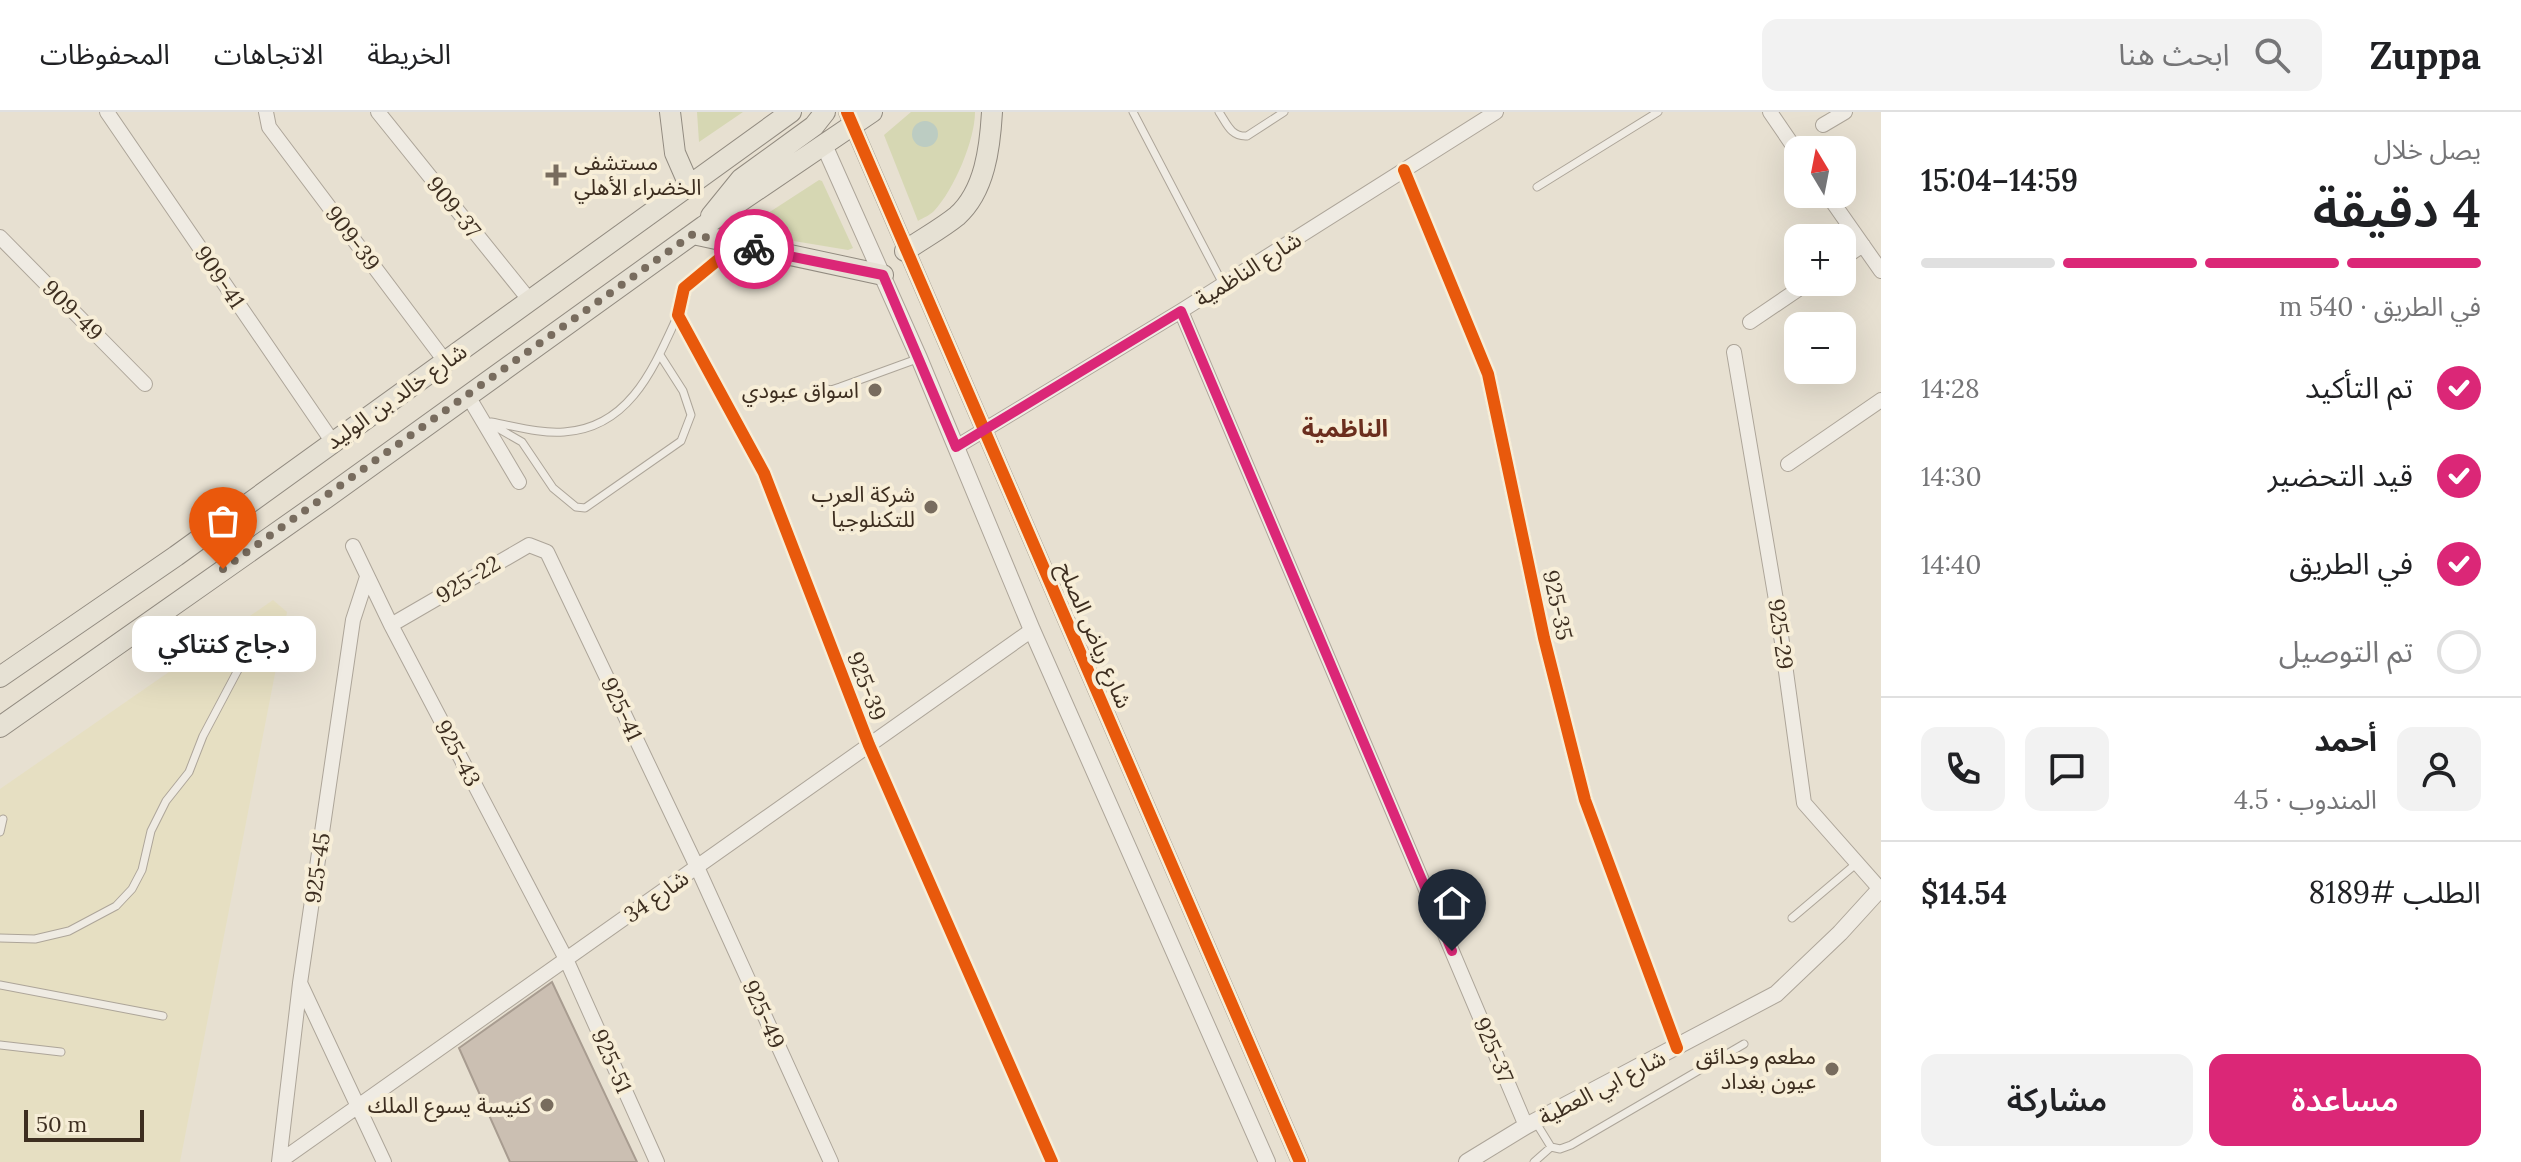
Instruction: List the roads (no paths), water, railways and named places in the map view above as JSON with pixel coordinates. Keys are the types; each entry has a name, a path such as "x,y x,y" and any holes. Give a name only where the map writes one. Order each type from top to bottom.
{"main road":[{"path":"670,112 675,153 689,185"},
{"path":"825,112 814,126 741,179 699,230 736,245 883,275"},
{"name":"شارع خالد بن الوليد","path":"0,727 699,230 824,145 847,116 872,112"},
{"path":"905,251 959,214 973,193 990,147 992,112"},
{"name":"شارع خالد بن الوليد","path":"0,677 176,556 783,118"},
{"path":"783,118 793,124 796,136 791,141"}],"street":[{"name":"909-41","path":"107,112 332,441"},
{"name":"909-39","path":"266,112 269,127 445,361"},
{"name":"909-37","path":"378,112 531,302"},
{"name":"شارع الناظمية","path":"956,447 1224,285 1496,112"},
{"path":"1770,112 1786,136"},
{"path":"1823,125 1845,112"},
{"name":"شارع رياض الصلح","path":"847,116 986,430 1300,1162"},
{"path":"824,145 919,358 1032,630 1267,1162"},
{"name":"925-35","path":"1404,170 1488,374 1544,638 1585,800 1677,1048"},
{"path":"1837,208 1881,271"},
{"name":"909-49","path":"0,237 145,384"},
{"path":"678,315 684,288 736,245"},
{"path":"1856,250 1863,245"},
{"path":"1750,322 1788,296"},
{"name":"925-37","path":"1181,311 1531,1124"},
{"name":"925-39","path":"678,315 764,473 869,745 1052,1162"},
{"name":"925-29","path":"1734,352 1777,606 1804,803 1881,888"},
{"path":"468,396 519,482"},
{"path":"1788,464 1881,400"},
{"name":"925-22","path":"391,625 529,545 547,552"},
{"name":"925-43","path":"353,546 391,625 566,959"},
{"name":"925-41","path":"547,552 697,867"},
{"name":"925-45","path":"279,1162 300,983 353,620 367,577"},
{"name":"شارع 34","path":"279,1162 1032,630"},
{"name":"925-49","path":"697,867 831,1162"},
{"name":"شارع ابي العطية","path":"1467,1162 1531,1124 1776,994 1840,933 1881,888"},
{"name":"925-51","path":"566,959 657,1162"},
{"path":"300,983 384,1162"},
{"path":"1209,1032 1226,1029 1234,1024 1236,1017"}],"lane":[{"path":"1133,112 1224,285"},
{"path":"1219,112 1232,133 1247,136 1284,112"},
{"path":"1537,187 1658,112"},
{"path":"485,421 562,433 591,427 615,415 639,392 678,315"},
{"path":"485,421 522,442 553,488 576,507 585,508 681,441 691,415 683,391 660,355"},
{"path":"817,387 831,390 919,358"},
{"path":"0,938 35,939 69,931 116,906 132,889 142,870 151,831 166,801 189,772 203,736 239,668"},
{"path":"0,832 3,819"},
{"path":"1792,918 1857,863"},
{"path":"0,985 163,1016"},
{"path":"1531,1124 1551,1147 1560,1149 1571,1145 1744,1044"},
{"path":"0,1045 61,1052"},
{"path":"1534,1162 1551,1147"}],"place":[{"name":"مستشفى الخضراء الأهلي","path":"556,175"},
{"name":"اسواق عبودي","path":"875,390"},
{"name":"شركة العرب للتكنلوجيا","path":"931,507"},
{"name":"دجاج كنتاكي","path":"223,569"},
{"name":"مطعم وحدائق عيون بغداد","path":"1832,1069"},
{"name":"كنيسة يسوع الملك","path":"547,1105"}],"district":[{"name":"الناظمية","path":"1345,428"}]}
